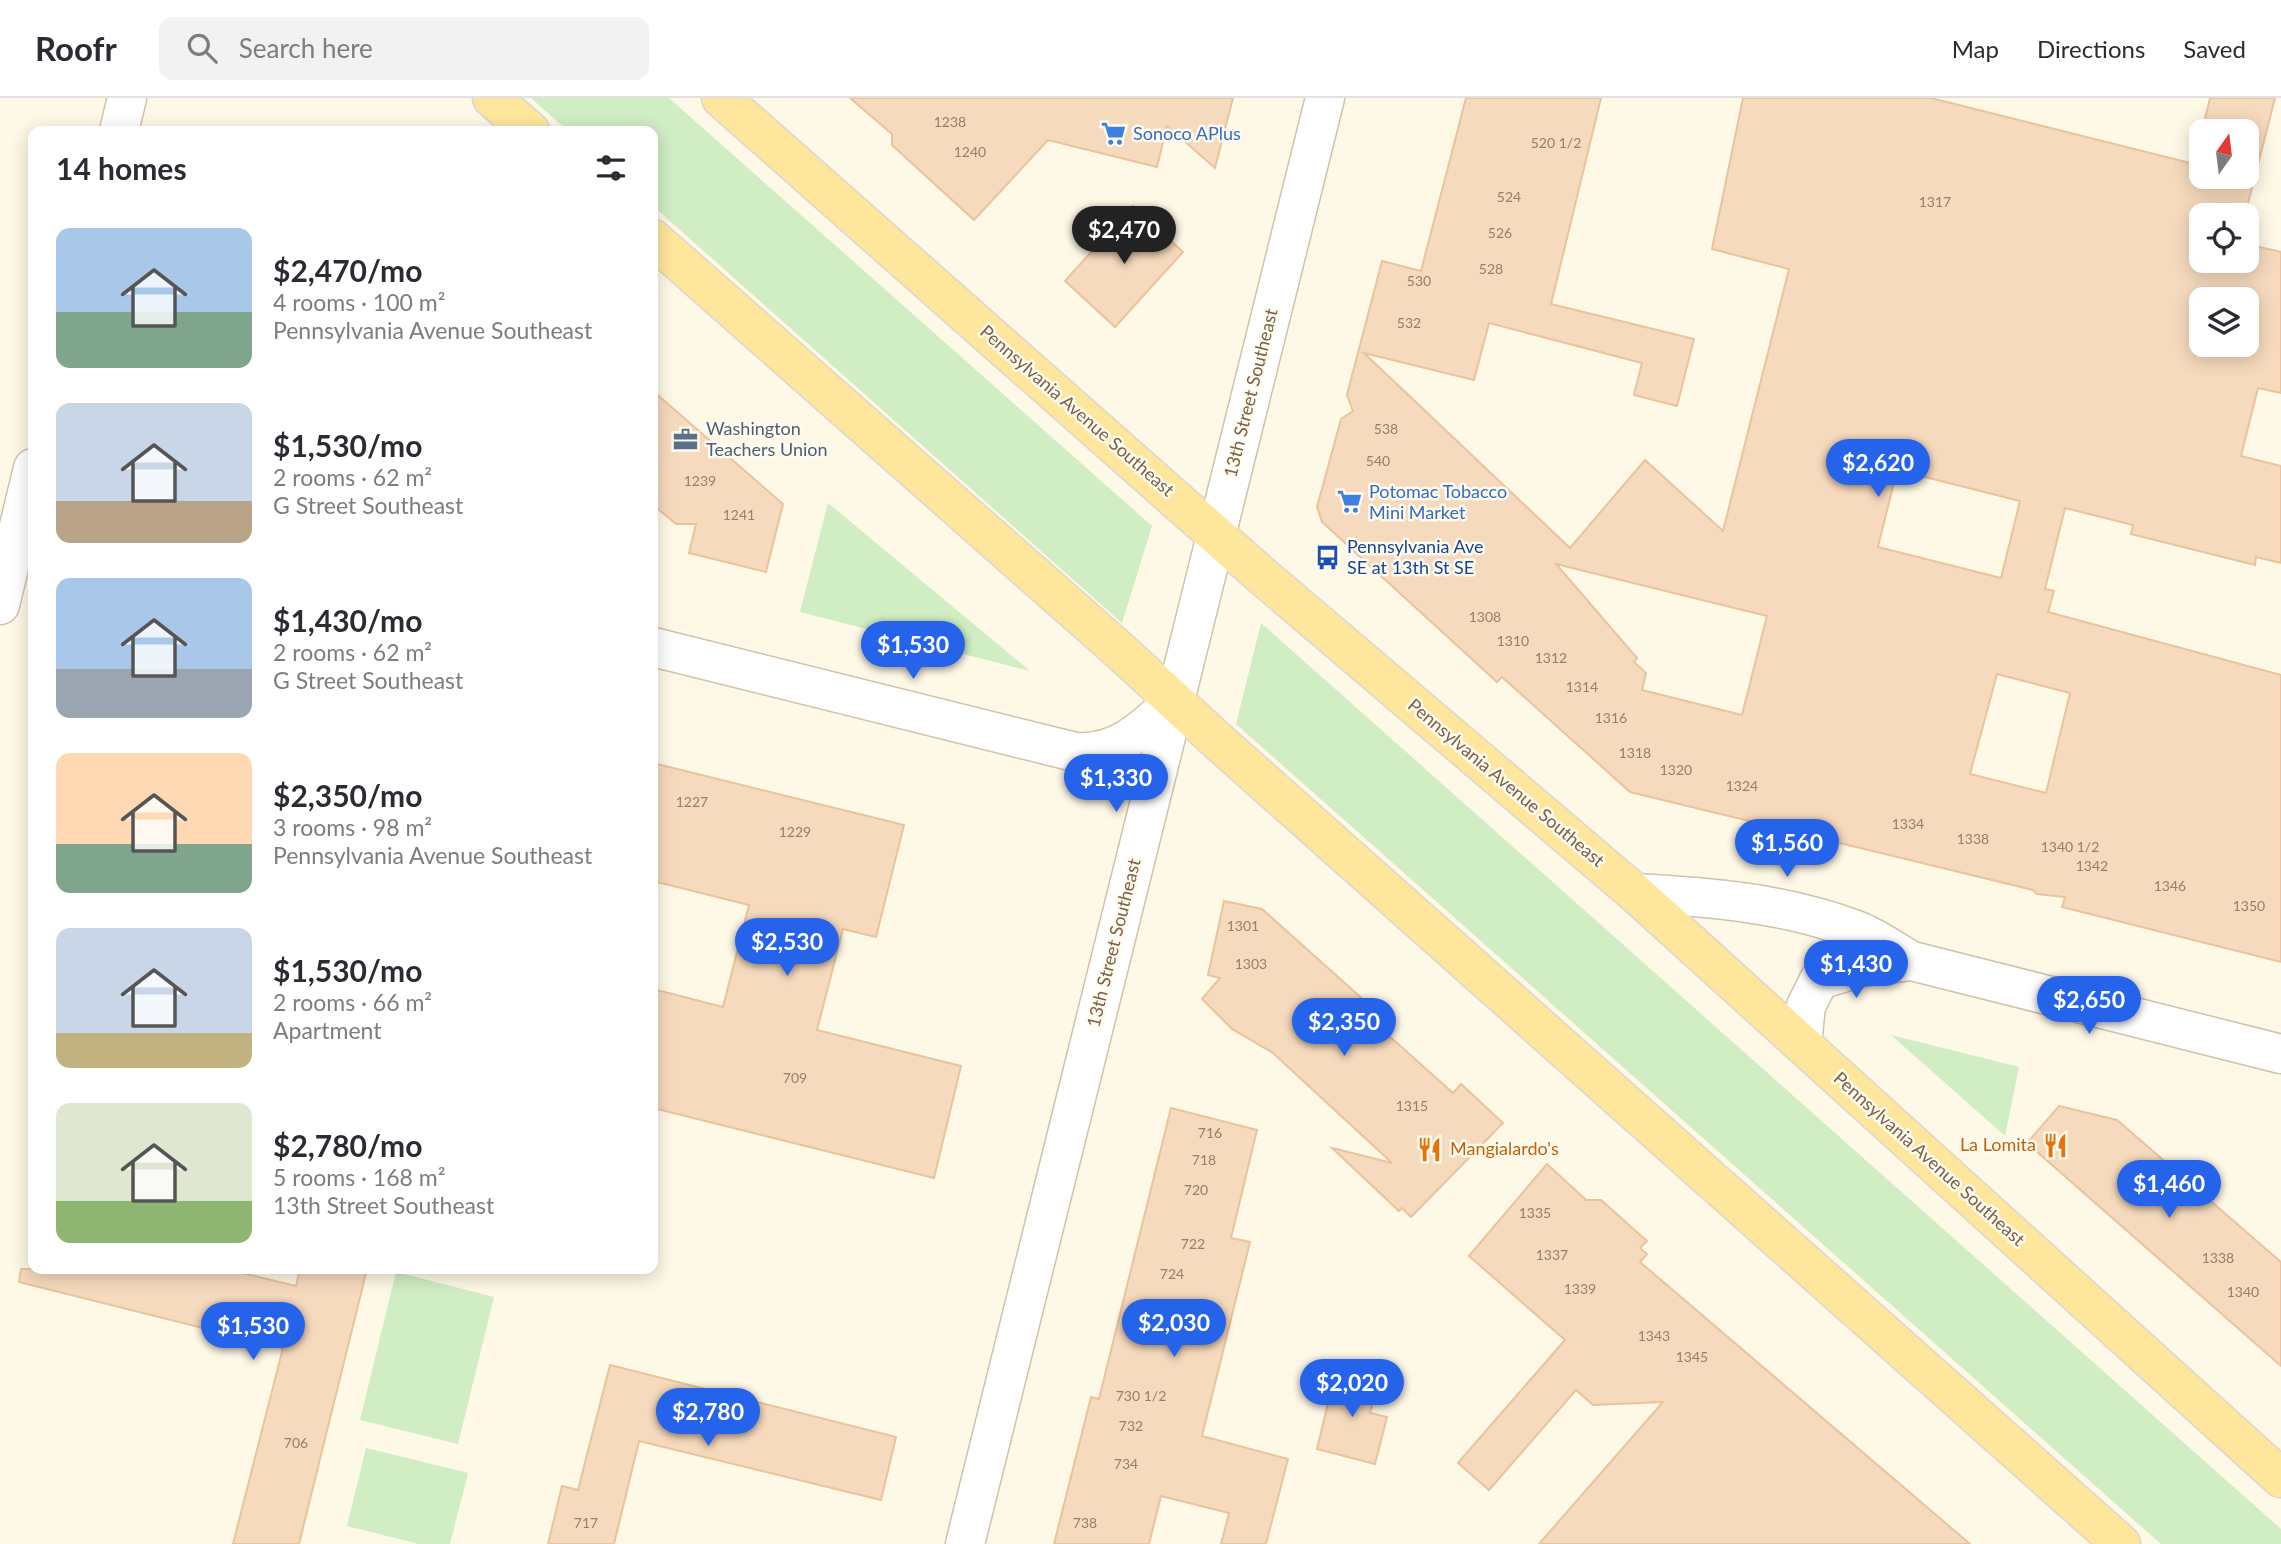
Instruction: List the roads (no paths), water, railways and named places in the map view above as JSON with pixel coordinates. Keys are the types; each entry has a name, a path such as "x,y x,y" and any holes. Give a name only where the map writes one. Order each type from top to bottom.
{"main road":[{"path":"492,98 524,126"},
{"name":"Pennsylvania Avenue Southeast","path":"721,98 1216,534 1635,893 2281,1478"},
{"path":"658,243 1119,650 1173,702 2121,1544"}],"street":[{"path":"120,126 127,98"},
{"name":"13th Street Southeast","path":"965,1544 1325,98"},
{"path":"0,605 24,484"},
{"path":"658,648 1075,752 1097,752 1124,743 1173,702"},
{"path":"1635,893 1728,898 1776,907 1858,930 1912,961 2281,1054"},
{"path":"1802,1044 1806,1006 1819,980 1863,967 1912,961"}],"place":[{"name":"Sonoco APlus","path":"1113,134"},
{"name":"Washington Teachers Union","path":"686,439"},
{"name":"Potomac Tobacco Mini Market","path":"1349,502"},
{"name":"Pennsylvania Ave SE at 13th St SE","path":"1327,557"},
{"name":"La Lomita","path":"2056,1145"},
{"name":"Mangialardo's","path":"1430,1149"}]}
